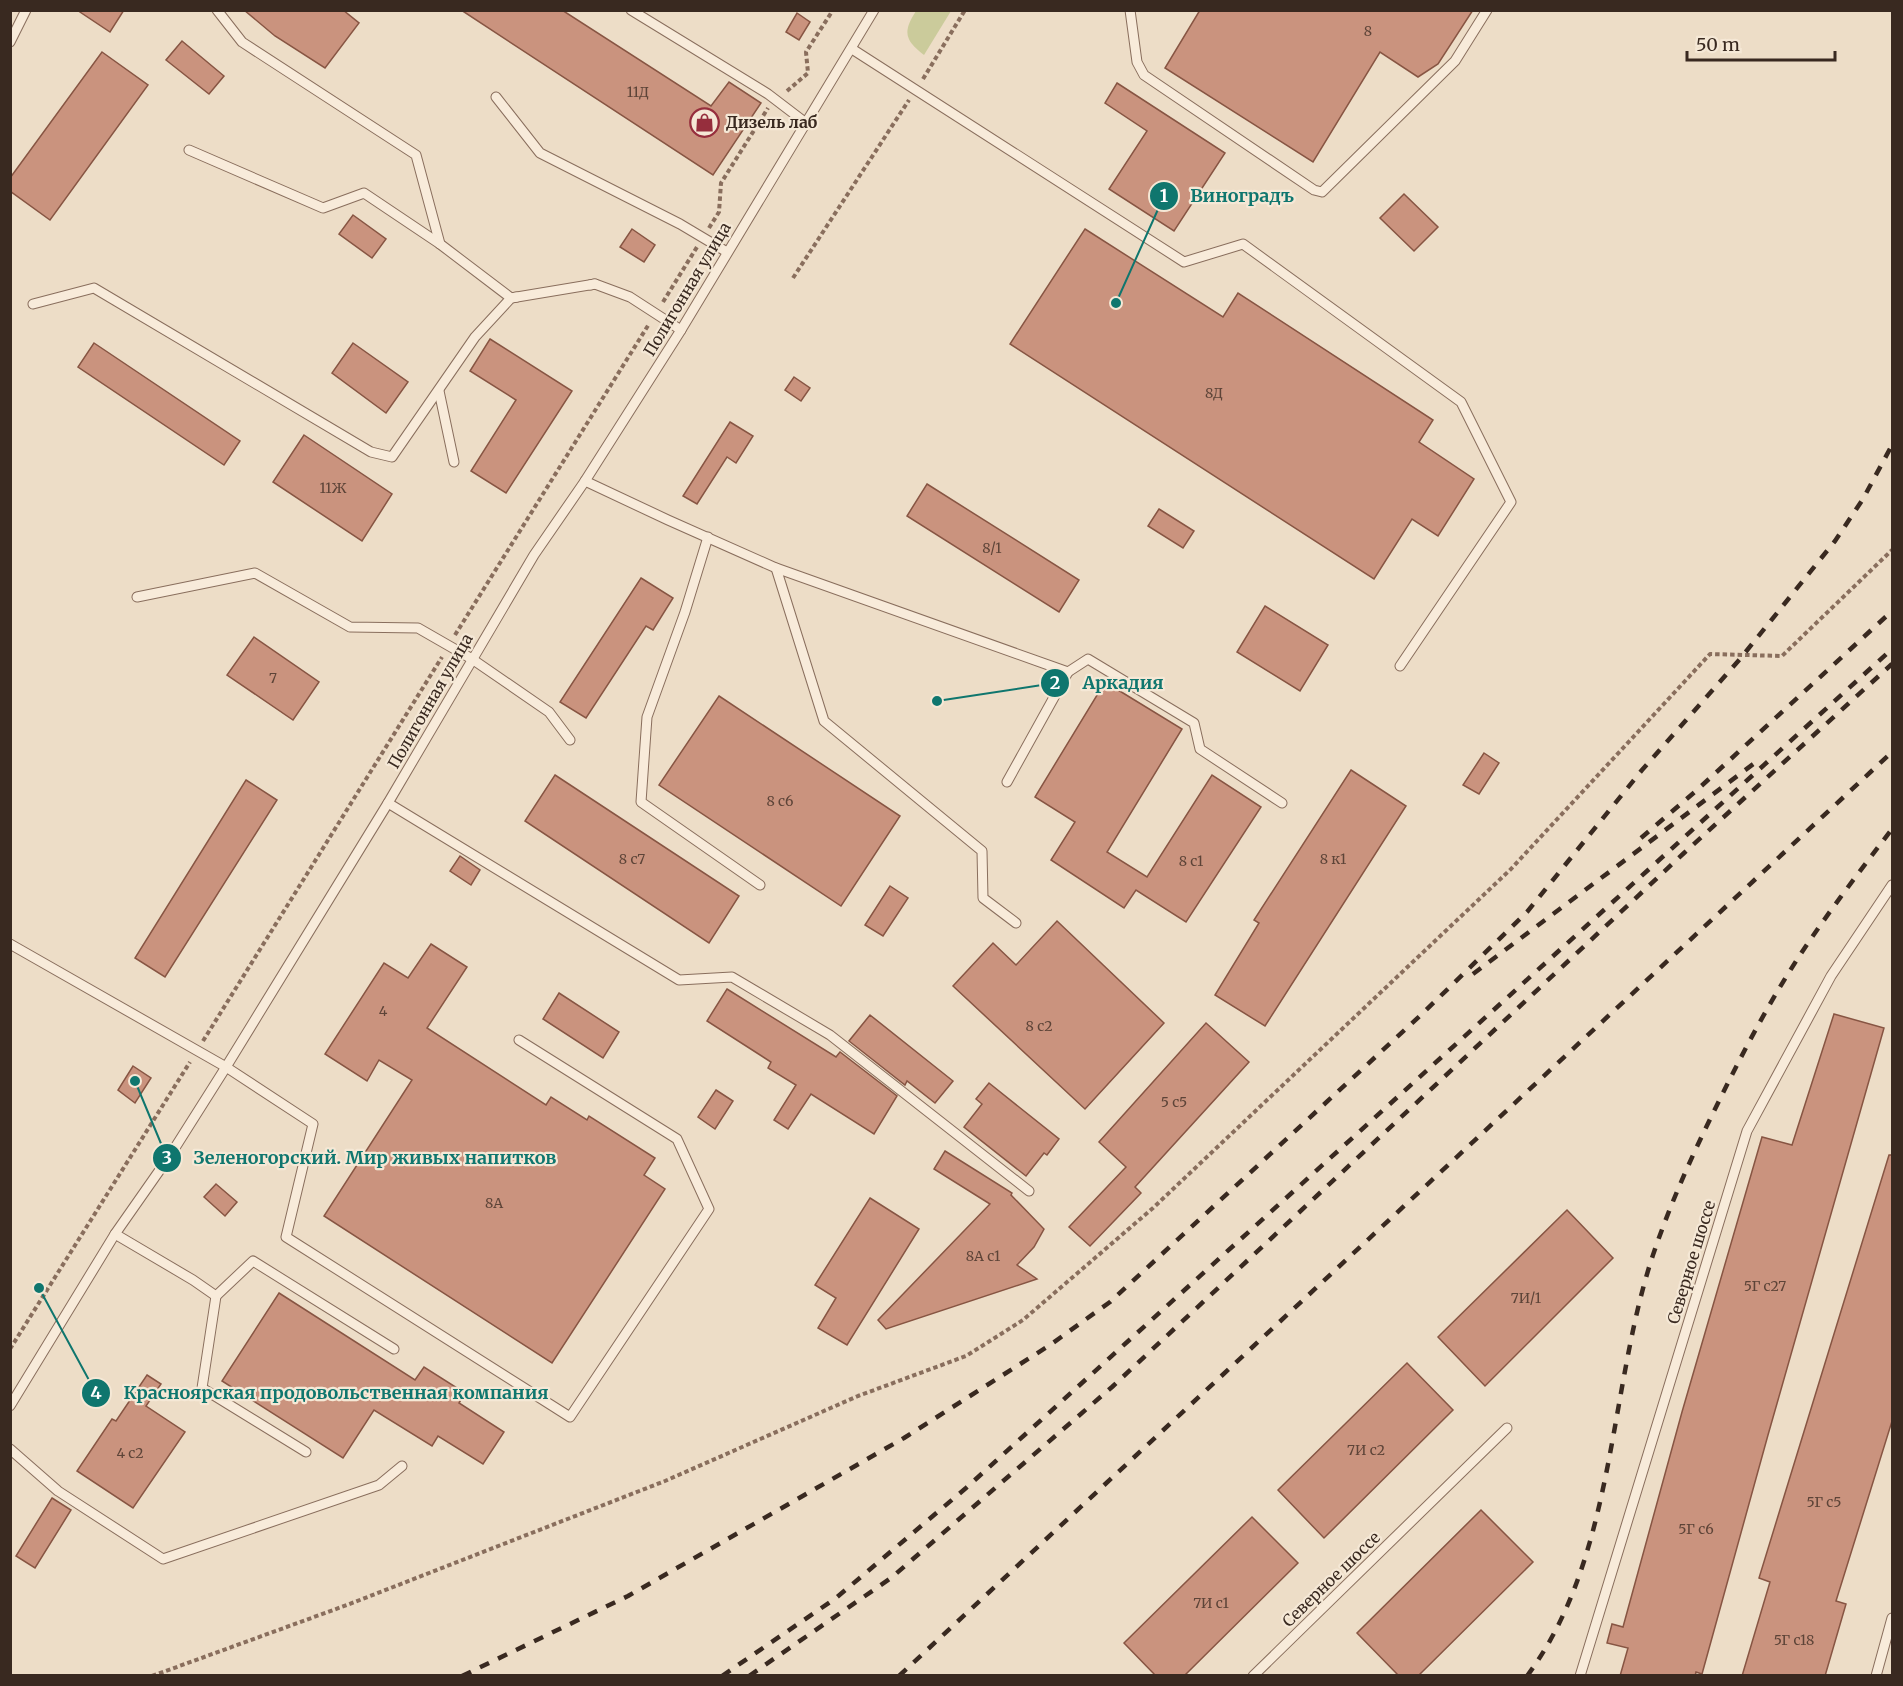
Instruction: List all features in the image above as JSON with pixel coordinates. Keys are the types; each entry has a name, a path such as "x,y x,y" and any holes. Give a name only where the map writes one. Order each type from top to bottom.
{"lane":[{"path":"10,42 26,10"},
{"path":"217,10 242,42 416,155 440,244"},
{"path":"631,10 777,101 806,123"},
{"name":"Полигонная улица","path":"10,1406 115,1234 171,1154 226,1067 388,803 534,555 585,481 681,330 874,10"},
{"path":"1130,10 1137,62 1144,75 1314,190 1322,192 1455,61 1487,10"},
{"path":"852,49 1184,262 1243,244 1461,402 1511,502 1400,666"},
{"path":"496,97 540,153 680,224 727,252"},
{"path":"189,150 322,208 364,193 440,244 511,298"},
{"path":"33,304 94,288 371,452 392,457 476,337 511,298 595,284 630,297 681,330"},
{"path":"439,391 454,462"},
{"path":"585,481 776,568 1068,672"},
{"path":"708,537 685,612 647,717 641,802 760,885"},
{"path":"776,568 824,721 982,851 983,898 1016,923"},
{"path":"137,597 255,573 350,627 418,628 472,659 549,712 570,740"},
{"path":"1007,782 1068,672 1088,659 1194,723 1200,749 1282,803"},
{"path":"388,803 679,980 732,977 830,1035 1029,1191"},
{"name":"Северное шоссе","path":"1580,1676 1747,1131 1831,976 1893,885"},
{"path":"10,944 226,1067 313,1124 286,1238 570,1417 709,1209 677,1139 519,1040"},
{"path":"115,1234 216,1296"},
{"path":"306,1452 202,1388 216,1296 253,1261 394,1349"},
{"name":"Северное шоссе","path":"1253,1676 1508,1428"},
{"path":"10,1449 58,1491 163,1559 379,1485 402,1466"},
{"path":"1876,1676 1893,1618"}],"path":[{"path":"10,1349 719,212 721,183 765,111 808,73 806,52 833,10"},
{"path":"793,278 916,90 965,10"},
{"path":"152,1676 347,1605 665,1481 858,1396 966,1356 1023,1320 1153,1208 1511,869 1710,654 1782,656 1893,550"}],"green space":[{"path":"916,11 951,11 924,55 912,45 908,35 909,24"}],"building":[{"path":"77,10 124,10 110,32"},
{"path":"244,10 343,10 359,23 325,68 275,36"},
{"path":"461,10 562,10 711,106 729,82 761,103 713,175"},
{"path":"1200,10 1473,10 1438,64 1418,77 1380,52 1313,162 1165,68"},
{"path":"797,13 810,22 799,40 786,32"},
{"path":"182,41 224,76 209,94 166,60"},
{"path":"102,52 148,85 50,220 10,191 10,178"},
{"path":"1117,83 1225,153 1174,231 1109,189 1147,131 1105,103"},
{"path":"1404,194 1438,227 1414,251 1380,218"},
{"path":"353,215 386,239 372,258 339,234"},
{"path":"632,229 655,245 644,262 620,247"},
{"path":"1085,229 1223,317 1238,293 1433,420 1419,442 1474,479 1438,536 1412,519 1374,579 1010,344"},
{"path":"490,339 572,391 506,493 471,471 516,400 470,371"},
{"path":"94,343 240,441 224,465 78,367"},
{"path":"353,343 408,382 386,413 332,373"},
{"path":"794,377 810,388 801,401 785,390"},
{"path":"730,422 753,436 736,463 727,457 697,504 683,496"},
{"path":"304,435 392,494 362,541 273,482"},
{"path":"927,484 1079,580 1059,612 907,516"},
{"path":"1159,509 1194,531 1183,548 1148,526"},
{"path":"641,578 673,598 653,630 646,626 586,718 560,702"},
{"path":"1265,606 1328,645 1300,691 1237,652"},
{"path":"254,637 319,682 293,720 227,675"},
{"path":"1105,682 1182,729 1107,852 1147,877 1212,775 1261,807 1186,922 1136,890 1124,908 1051,860 1075,822 1035,797"},
{"path":"719,696 900,816 841,906 659,785"},
{"path":"1484,753 1499,763 1479,794 1463,785"},
{"path":"1351,770 1406,806 1265,1026 1215,995 1259,923 1254,920"},
{"path":"555,775 739,896 709,943 525,821"},
{"path":"246,780 277,800 165,977 135,958"},
{"path":"460,856 480,870 471,885 450,871"},
{"path":"890,886 908,898 883,936 865,925"},
{"path":"1057,921 1164,1023 1085,1109 953,986 993,943 1016,965"},
{"path":"431,944 467,967 427,1028 546,1105 551,1097 587,1120 589,1116 655,1158 644,1175 665,1189 552,1363 324,1216 412,1080 379,1060 367,1081 325,1054 384,963 408,978"},
{"path":"727,989 836,1057 840,1052 897,1096 874,1134 811,1094 788,1129 774,1120 796,1085 768,1068 771,1062 707,1021"},
{"path":"559,993 619,1032 603,1058 543,1019"},
{"path":"1834,1014 1884,1028 1702,1674 1696,1672 1695,1676 1620,1676 1628,1648 1607,1643 1612,1624 1623,1627 1682,1412 1762,1137 1792,1145"},
{"path":"870,1015 953,1081 935,1103 907,1081 905,1085 849,1041"},
{"path":"1206,1023 1249,1062 1135,1187 1141,1193 1090,1246 1069,1227 1126,1167 1099,1142"},
{"path":"133,1066 151,1078 135,1103 118,1090"},
{"path":"989,1083 1059,1139 1047,1155 1044,1153 1026,1176 964,1127 982,1104 976,1099"},
{"path":"716,1090 733,1101 715,1129 698,1117"},
{"path":"945,1151 1012,1193 1011,1195 1044,1229 1034,1247 1017,1265 1037,1279 886,1329 878,1320 990,1204 934,1169"},
{"path":"1889,1155 1893,1155 1893,1418 1836,1601 1846,1604 1825,1676 1742,1676 1770,1582 1759,1578"},
{"path":"216,1184 237,1202 225,1216 204,1197"},
{"path":"870,1198 919,1229 847,1345 818,1328 836,1298 815,1285"},
{"path":"1567,1210 1613,1258 1485,1386 1438,1337"},
{"path":"279,1293 415,1380 424,1367 465,1393 459,1403 504,1432 483,1464 438,1436 432,1446 374,1410 343,1458 222,1381"},
{"path":"1407,1363 1453,1410 1324,1538 1278,1490"},
{"path":"147,1375 161,1384 146,1406 185,1432 133,1508 77,1471 112,1419 116,1421"},
{"path":"52,1498 71,1510 35,1568 16,1556"},
{"path":"1481,1510 1533,1562 1418,1676 1399,1676 1357,1633"},
{"path":"1252,1517 1298,1563 1184,1676 1156,1676 1124,1643"}],"railway":[{"path":"462,1676 628,1596 904,1438 1050,1345 1110,1302 1423,1013 1527,912 1642,770 1740,659 1835,541 1863,499 1892,445"},
{"path":"1641,838 1697,790 1892,611"},
{"path":"722,1676 836,1598 966,1488 1892,649"},
{"path":"749,1676 891,1578 1112,1387 1684,853 1892,664"},
{"path":"899,1676 1892,752"},
{"path":"1473,974 1756,762"},
{"path":"1527,1676 1556,1630 1577,1580 1594,1528 1637,1313 1651,1261 1682,1180 1739,1061 1782,983 1827,916 1892,829"}],"place":[{"name":"Дизель лаб","path":"705,122"},
{"name":"Виноградъ","path":"1116,303"},
{"name":"Аркадия","path":"937,701"},
{"name":"Зеленогорский. Мир живых напитков","path":"135,1081"},
{"name":"Красноярская продовольственная компания","path":"39,1288"}]}
